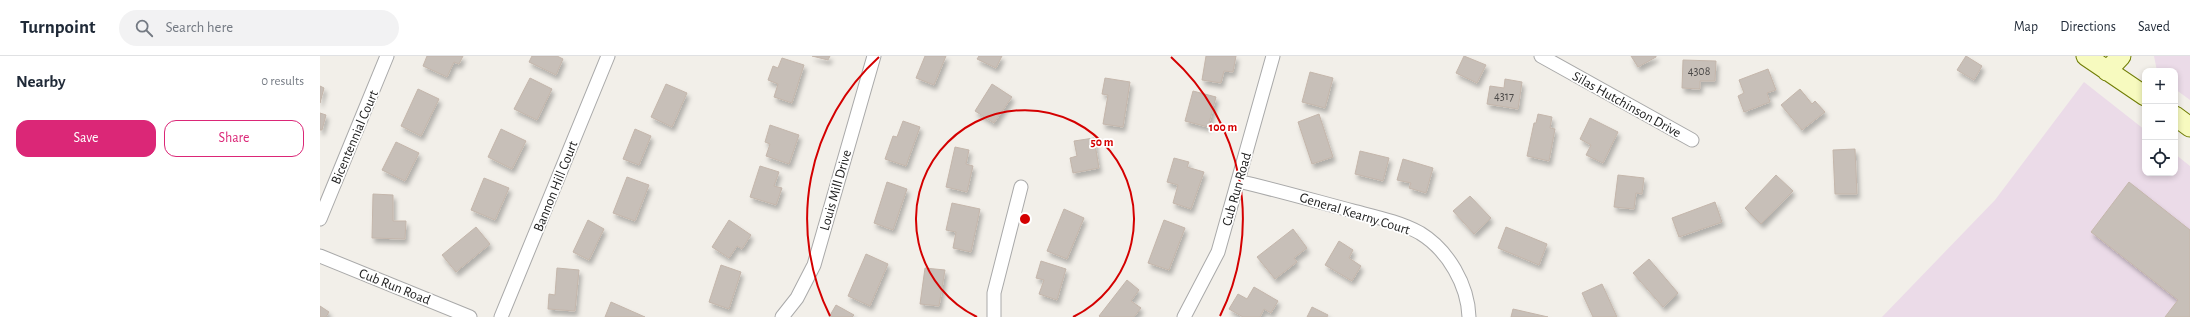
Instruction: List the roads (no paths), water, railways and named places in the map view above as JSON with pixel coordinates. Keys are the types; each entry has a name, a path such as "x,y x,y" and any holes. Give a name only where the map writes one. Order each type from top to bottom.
{"main road":[{"path":"2086,56 2142,94"},
{"path":"2107,71 2121,56"},
{"path":"2178,118 2190,127"}],"street":[{"name":"Bicentennial Court","path":"320,218 387,56"},
{"name":"Bannon Hill Court","path":"501,317 608,56"},
{"name":"Louis Mill Drive","path":"782,317 797,298 814,265 874,56"},
{"name":"Cub Run Road","path":"1184,317 1218,252 1273,56"},
{"name":"Silas Hutchinson Drive","path":"1541,56 1692,140"},
{"name":"General Kearny Court","path":"1238,181 1392,222 1421,234 1442,253 1454,268 1467,300 1469,317"},
{"path":"994,317 994,293 1021,187"},
{"name":"Cub Run Road","path":"320,256 470,317"}]}
